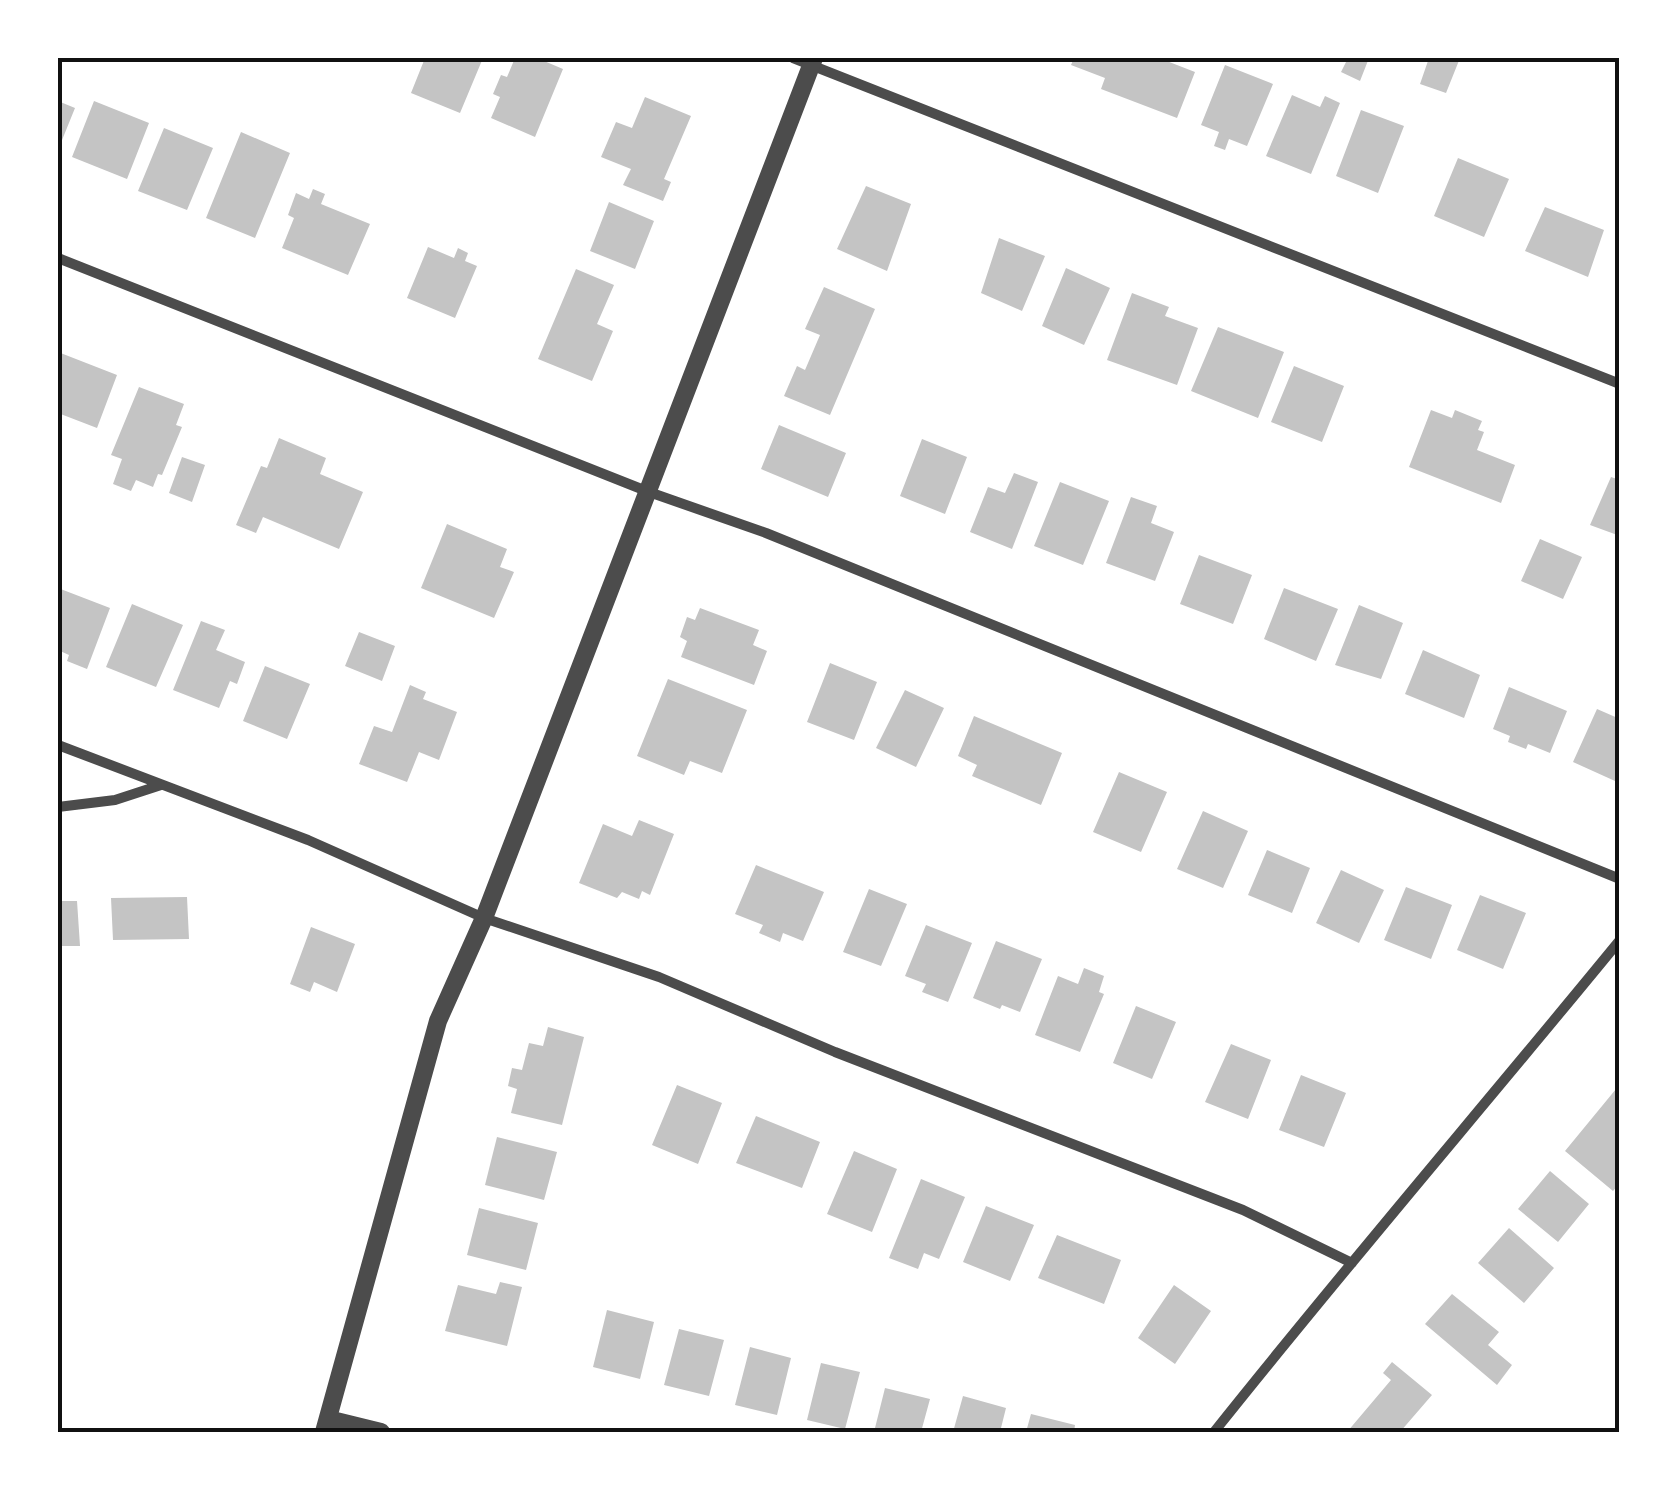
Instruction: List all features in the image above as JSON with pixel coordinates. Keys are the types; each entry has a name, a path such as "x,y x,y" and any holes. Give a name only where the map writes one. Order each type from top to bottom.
{"street":[{"path":"382,1432 326,1426 438,1021 484,918 649,492 806,60 1620,384"},
{"path":"58,258 649,492 894,584 1620,879"},
{"path":"58,744 308,840 484,918 659,977 835,1052 1244,1210 1352,1263"},
{"path":"58,808 115,800 162,784"},
{"path":"1214,1432 1620,940"}],"building":[{"path":"425,58 483,58 460,113 411,93"},
{"path":"515,58 537,58 563,69 535,137 491,118 500,97 493,94 501,75 507,77"},
{"path":"1074,58 1159,58 1195,72 1177,118 1101,89 1105,78 1071,65"},
{"path":"1348,58 1369,58 1360,81 1341,72"},
{"path":"1429,58 1460,58 1446,93 1420,84"},
{"path":"1225,65 1273,84 1247,146 1229,139 1225,150 1214,146 1219,132 1201,125"},
{"path":"1292,95 1320,107 1325,96 1340,103 1311,174 1266,156"},
{"path":"645,97 691,116 664,179 671,182 663,201 623,185 631,169 601,157 616,122 632,128"},
{"path":"58,101 75,108 58,150"},
{"path":"94,101 149,123 127,179 72,157"},
{"path":"1361,110 1404,126 1378,193 1336,176"},
{"path":"164,128 213,148 187,210 138,191"},
{"path":"241,132 290,153 255,238 206,218"},
{"path":"1458,158 1509,179 1484,237 1434,216"},
{"path":"866,186 911,204 887,271 837,249"},
{"path":"313,189 325,194 321,204 370,224 348,275 282,248 294,218 288,215 296,193 309,199"},
{"path":"609,202 654,221 635,269 590,251"},
{"path":"1545,207 1604,230 1588,277 1525,251"},
{"path":"999,238 1045,256 1022,311 981,293"},
{"path":"428,247 454,258 458,248 468,253 465,261 477,266 455,318 407,298"},
{"path":"1066,268 1110,288 1084,345 1042,326"},
{"path":"576,269 614,285 597,324 613,331 592,381 538,359"},
{"path":"824,287 875,309 830,415 784,396 797,366 805,370 820,335 805,329"},
{"path":"1132,293 1169,307 1165,316 1198,328 1177,385 1107,360"},
{"path":"1218,327 1284,352 1258,418 1191,391"},
{"path":"58,352 117,375 97,428 58,413"},
{"path":"1294,366 1344,386 1322,442 1271,422"},
{"path":"139,387 184,404 176,425 182,427 162,475 158,474 153,487 136,480 131,491 113,484 122,459 111,455"},
{"path":"1431,410 1452,418 1455,410 1482,421 1478,430 1484,432 1477,450 1515,465 1501,503 1409,467"},
{"path":"779,425 846,453 828,497 761,469"},
{"path":"279,438 326,458 320,474 363,492 339,549 263,517 256,533 236,525 261,466 267,468"},
{"path":"922,439 967,457 945,514 900,496"},
{"path":"182,457 205,465 192,502 169,493"},
{"path":"1014,473 1038,482 1012,549 970,532 988,487 1005,493"},
{"path":"1611,477 1620,480 1620,536 1590,525"},
{"path":"1060,482 1109,501 1083,565 1034,546"},
{"path":"1131,497 1157,506 1151,523 1174,532 1155,581 1106,563"},
{"path":"447,524 507,549 500,567 514,572 494,618 421,588"},
{"path":"1540,539 1582,557 1563,599 1521,581"},
{"path":"1199,555 1252,575 1233,624 1180,604"},
{"path":"58,588 110,608 87,669 67,661 69,655 58,650"},
{"path":"1284,588 1338,609 1316,661 1264,639"},
{"path":"132,604 183,625 156,687 106,667"},
{"path":"1359,605 1403,623 1381,679 1335,665"},
{"path":"700,608 759,630 753,645 767,651 754,685 681,657 687,641 680,637 687,617 695,620"},
{"path":"201,621 225,630 216,650 245,662 237,684 230,681 219,708 173,690"},
{"path":"359,632 395,646 382,681 345,666"},
{"path":"1423,650 1480,675 1464,718 1405,694"},
{"path":"830,663 877,682 854,740 807,722"},
{"path":"265,666 310,684 287,739 243,721"},
{"path":"668,679 747,710 722,773 690,761 684,775 637,756"},
{"path":"410,685 426,692 423,699 457,712 439,760 419,752 407,782 359,764 374,726 392,732"},
{"path":"1509,687 1567,711 1550,753 1528,744 1526,749 1508,742 1510,736 1493,729"},
{"path":"905,690 944,708 916,767 876,748"},
{"path":"1597,709 1620,719 1620,770 1615,781 1573,762"},
{"path":"974,716 1062,753 1041,805 972,776 977,765 958,756"},
{"path":"1119,772 1167,792 1141,852 1093,832"},
{"path":"1203,811 1248,831 1223,888 1177,869"},
{"path":"639,820 674,834 650,895 642,891 639,899 622,892 617,898 579,883 603,824 632,836"},
{"path":"1267,850 1310,868 1292,913 1248,895"},
{"path":"756,865 824,892 803,941 783,933 780,942 759,933 763,925 735,914"},
{"path":"1341,870 1384,890 1359,943 1316,923"},
{"path":"1406,887 1452,905 1431,959 1384,940"},
{"path":"869,889 907,904 881,966 843,952"},
{"path":"1480,895 1526,913 1503,969 1457,950"},
{"path":"187,897 189,939 113,940 111,898"},
{"path":"58,901 77,901 80,946 58,946"},
{"path":"926,925 972,943 948,1002 922,992 926,984 905,976"},
{"path":"311,927 355,944 337,992 314,982 310,992 290,984"},
{"path":"996,941 1042,959 1020,1012 973,998"},
{"path":"1084,968 1104,976 1099,992 1104,994 1080,1052 1035,1035 1058,976 1078,984"},
{"path":"1136,1006 1176,1022 1152,1079 1113,1063"},
{"path":"548,1027 584,1037 562,1125 511,1113 517,1089 508,1086 512,1068 522,1070 529,1043 543,1046"},
{"path":"1231,1044 1271,1060 1248,1119 1205,1102"},
{"path":"1301,1075 1346,1093 1324,1147 1279,1130"},
{"path":"677,1085 722,1103 698,1164 652,1145"},
{"path":"1616,1089 1620,1091 1620,1183 1613,1191 1565,1151"},
{"path":"756,1116 820,1142 802,1188 736,1163"},
{"path":"497,1137 557,1152 544,1200 485,1185"},
{"path":"854,1151 897,1169 872,1232 827,1214"},
{"path":"1550,1171 1589,1204 1558,1242 1518,1209"},
{"path":"921,1179 965,1197 939,1259 924,1253 918,1269 889,1258"},
{"path":"986,1206 1034,1225 1010,1281 963,1262"},
{"path":"479,1208 538,1223 526,1270 467,1255"},
{"path":"1509,1228 1554,1268 1524,1303 1478,1263"},
{"path":"1057,1235 1121,1260 1104,1304 1038,1278"},
{"path":"500,1282 522,1287 507,1346 445,1331 458,1285 496,1294"},
{"path":"1174,1285 1211,1311 1175,1364 1138,1338"},
{"path":"1452,1294 1499,1332 1488,1345 1512,1365 1497,1385 1425,1324"},
{"path":"607,1310 654,1322 640,1379 593,1367"},
{"path":"679,1329 724,1340 709,1396 664,1385"},
{"path":"750,1347 791,1358 777,1415 735,1405"},
{"path":"1392,1362 1432,1395 1400,1432 1347,1432 1391,1380 1383,1373"},
{"path":"821,1363 860,1372 845,1429 807,1420"},
{"path":"885,1388 930,1399 921,1432 874,1432"},
{"path":"963,1396 1006,1408 1000,1432 953,1432"},
{"path":"1031,1414 1075,1425 1074,1432 1026,1432"}]}
